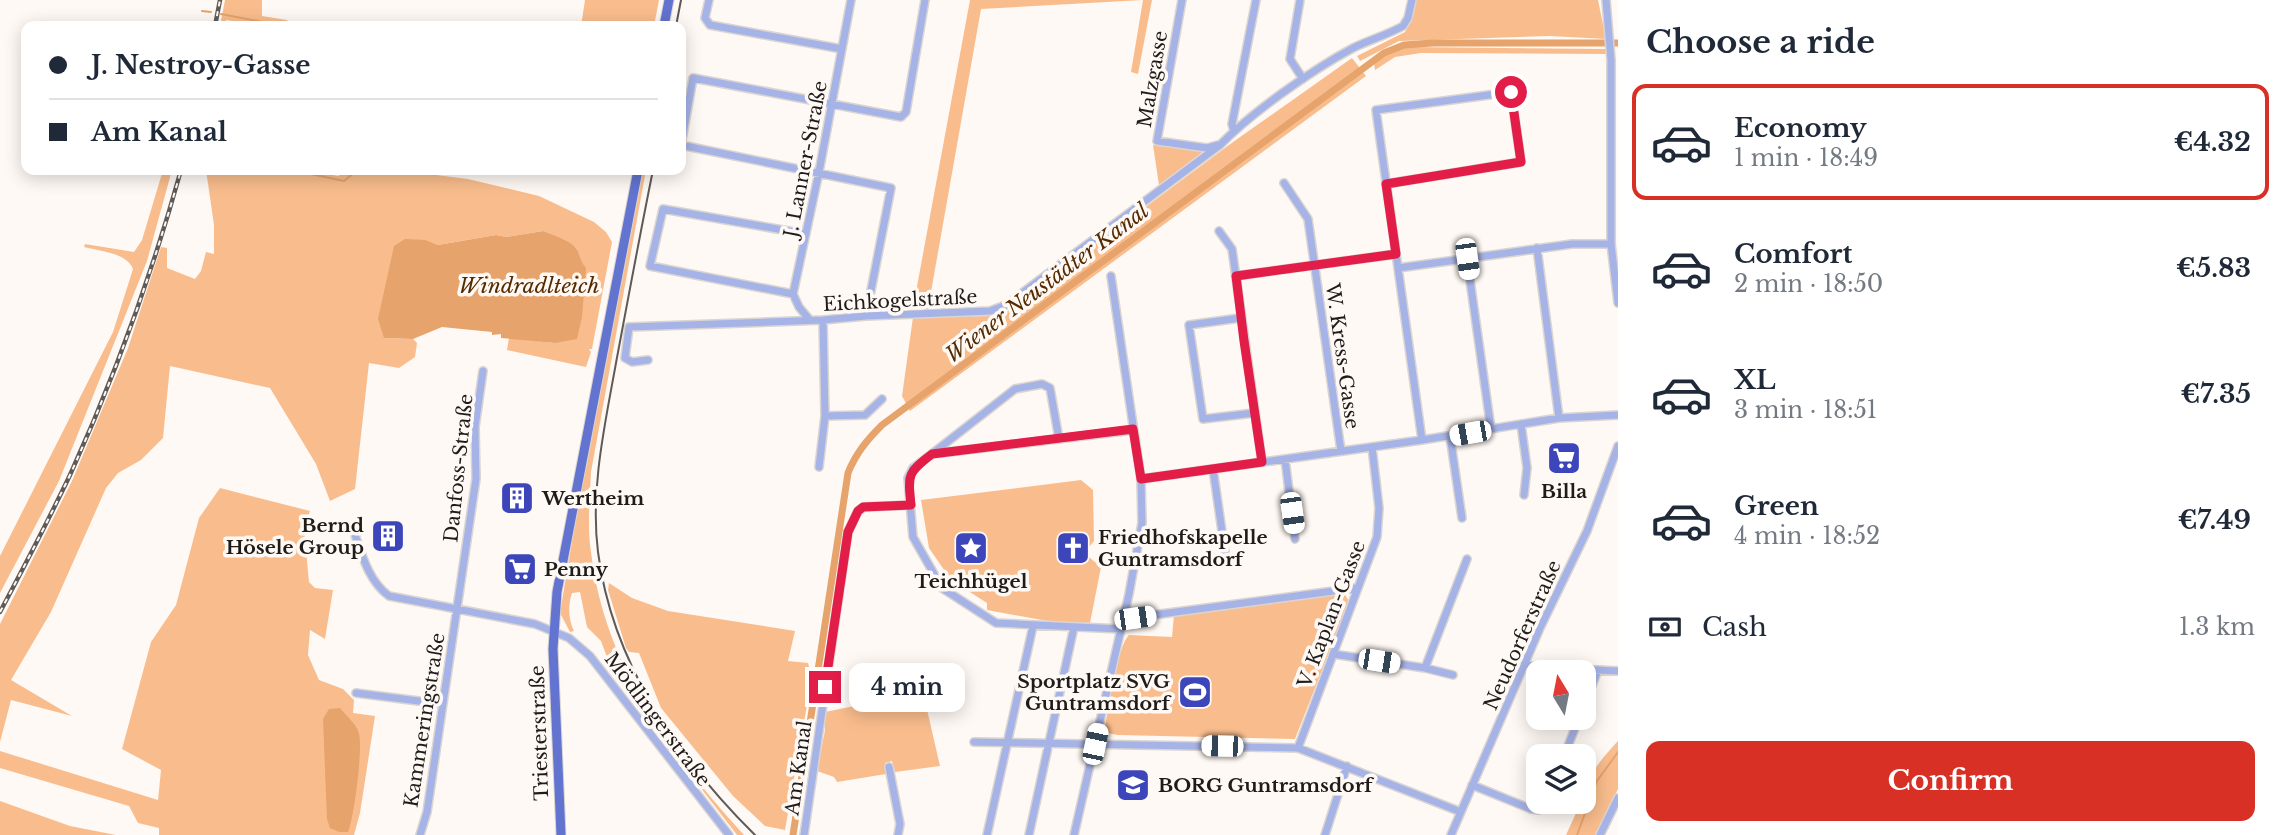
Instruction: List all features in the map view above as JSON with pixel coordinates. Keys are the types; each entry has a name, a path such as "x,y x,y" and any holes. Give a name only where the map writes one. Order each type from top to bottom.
{"main road":[{"path":"665,21 669,0"},
{"name":"Triesterstraße","path":"561,835 554,630 563,556 637,175"}],"street":[{"path":"709,0 705,18 710,25 842,49"},
{"name":"J. Lanner-Straße","path":"793,294 820,172 851,0"},
{"path":"686,117 693,78 901,117 906,112 925,0"},
{"name":"Malzgasse","path":"1182,0 1157,141 1207,148 1220,145"},
{"path":"1234,131 1232,124 1256,0"},
{"path":"1300,0 1290,57 1303,79"},
{"name":"Eichkogelstraße","path":"648,360 632,362 625,358 629,327 990,311 1006,305 1220,145 1234,131 1303,79 1350,49 1403,26 1408,18 1412,0"},
{"path":"1606,0 1613,58 1611,244 1618,303"},
{"path":"1386,184 1521,162 1511,92 1376,110 1386,184 1422,440"},
{"path":"686,146 891,188 866,316"},
{"name":"W. Kress-Gasse","path":"1284,183 1308,219 1340,452"},
{"path":"806,234 663,209 650,266 793,294 799,307 810,319"},
{"path":"1219,231 1232,249 1262,462"},
{"path":"1398,268 1572,244 1611,244"},
{"path":"1537,248 1559,418"},
{"path":"1236,276 1396,254"},
{"path":"1467,259 1491,429"},
{"path":"1074,835 1142,523 1141,479 1111,276"},
{"path":"1240,318 1189,325 1203,419 1254,413"},
{"path":"819,467 825,416 822,320"},
{"name":"Danfoss-Straße","path":"457,609 476,479 475,427 484,371"},
{"path":"1059,439 1050,388 1042,384 1015,389 914,468 908,478 913,537 942,588 996,623 1120,629"},
{"path":"825,416 865,415 882,399"},
{"path":"1141,479 1559,418 1618,415"},
{"path":"1521,424 1527,468 1524,495"},
{"path":"932,454 1133,429"},
{"path":"1450,436 1462,518"},
{"name":"Neudorferstraße","path":"1451,835 1525,664 1587,531 1618,446"},
{"name":"V. Kaplan-Gasse","path":"1298,748 1377,537 1379,508 1372,447"},
{"path":"1284,459 1296,539"},
{"path":"1213,469 1225,552"},
{"name":"Am Kanal","path":"804,835 848,532 858,511 863,507 911,505"},
{"name":"Kammeringstraße","path":"352,526 366,566 380,589 389,596 554,630"},
{"path":"1425,668 1467,559"},
{"path":"1123,619 1356,588"},
{"name":"Kammeringstraße","path":"420,835 427,812 457,609"},
{"path":"987,835 1032,626"},
{"path":"1030,835 1074,627"},
{"name":"Mödlingerstraße","path":"554,630 578,644 604,671 700,800 730,835"},
{"path":"1333,654 1425,668 1453,676"},
{"path":"1525,664 1536,667 1618,671"},
{"path":"1596,675 1598,670"},
{"path":"356,693 442,704"},
{"path":"974,742 1298,748 1461,812"},
{"path":"1325,835 1347,766"},
{"path":"889,767 901,824 898,835"},
{"path":"1472,785 1526,807"},
{"path":"1600,835 1618,798"}],"shaded area":[{"path":"225,0 262,0 262,16 288,21 226,20 221,21"},
{"path":"585,0 659,0 655,21 582,21"},
{"path":"970,0 1143,0 981,9 928,309 913,308"},
{"path":"1143,0 1152,0 1138,74 1131,72"},
{"path":"1416,0 1598,0 1606,39 1550,36 1399,41 1360,61 1357,56 1405,32 1413,17"},
{"path":"1407,47 1606,49 1606,54 1421,53 1395,57 1375,70 1374,63"},
{"path":"1352,58 1366,76 910,411 902,396 913,317 992,316 1026,305 1018,302 1233,142"},
{"path":"1153,145 1204,151 1159,185"},
{"path":"162,175 171,175 147,261 59,481 0,593 0,556 113,332 133,269 125,259 84,247 85,244 134,252 142,240"},
{"path":"207,175 436,175 468,179 539,196 594,222 606,232 612,242 592,349 589,349 591,352 586,367 507,350 509,338 555,343 582,317 580,261 576,248 543,231 506,237 496,235 438,245 426,240 384,338 413,339 417,343 415,357 399,368 369,363 355,489 330,501 316,464 270,388 170,366 163,438 141,460 118,473 106,488 51,612 11,680 72,716 11,700 0,742 0,624 72,481 128,348 161,247 167,248 167,268 195,279 201,271 206,252 214,254 214,225"},
{"path":"640,175 645,175 591,472 591,552 598,593 610,632 645,705 691,772 744,835 737,835 626,691 610,665 601,641 587,627 580,592 572,593 570,602 574,631 570,632 560,613 583,475"},
{"path":"1081,480 1093,490 1094,541 1084,553 1101,567 1090,623 1053,622 987,610 987,603 951,580 929,548 921,500"},
{"path":"220,488 310,511 304,528 309,582 315,588 333,590 325,639 310,630 308,655 319,680 343,689 354,700 353,713 375,716 354,835 159,835 159,828 138,823 129,806 0,768 0,751 158,800 161,770 122,749 151,642 176,605 199,518"},
{"path":"609,583 632,598 668,611 795,631 788,661 808,663 812,677 785,830 765,826 733,796 661,708 639,653 629,652 626,648 608,590"},
{"path":"1344,593 1349,601 1295,739 1117,735 1104,732 1117,666 1129,635 1172,637 1174,615"},
{"path":"923,692 940,766 895,772 892,761 885,763 886,774 837,782 834,777 817,771 825,730 825,712"},
{"path":"1618,741 1618,789 1596,835 1566,835 1576,814 1596,814 1596,768"},
{"path":"0,801 70,826 116,835 0,835"}],"water":[{"name":"Windradlteich","path":"543,231 572,244 586,268 582,317 577,339 555,343 501,338 501,334 492,335 492,332 442,327 413,339 384,338 378,319 394,246 405,239 426,240 438,245 496,235 506,237"},
{"path":"340,708 356,727 360,742 353,813 348,832 330,828 327,819 323,719 329,709"}],"waterway":[{"path":"202,11 211,12"},
{"path":"221,14 258,21"},
{"name":"Wiener Neustädter Kanal","path":"793,835 848,473 862,447 882,425 1384,53 1404,45 1433,43 1618,43"},
{"path":"316,175 344,181 351,175"},
{"path":"1577,835 1597,781 1618,752"}],"tram line":[{"path":"677,21 681,0"},
{"path":"652,175 600,457 596,505 598,552 606,593 618,632 653,706 700,774 755,835"}],"railway":[{"path":"216,21 220,0"},
{"path":"0,612 70,475 102,400 145,286 180,175"}],"place":[{"name":"Billa","path":"1564,458"},
{"name":"Wertheim","path":"517,498"},
{"name":"Bernd Hösele Group","path":"388,536"},
{"name":"Teichhügel","path":"971,548"},
{"name":"Friedhofskapelle Guntramsdorf","path":"1073,548"},
{"name":"Penny","path":"520,569"},
{"name":"Sportplatz SVG Guntramsdorf","path":"1195,692"},
{"name":"BORG Guntramsdorf","path":"1133,785"}],"route":[{"path":"825,687 848,532 858,511 863,507 911,505 908,478 914,468 932,454 1133,429 1141,479 1262,462 1236,276 1396,254 1386,184 1521,162 1511,92"}]}
